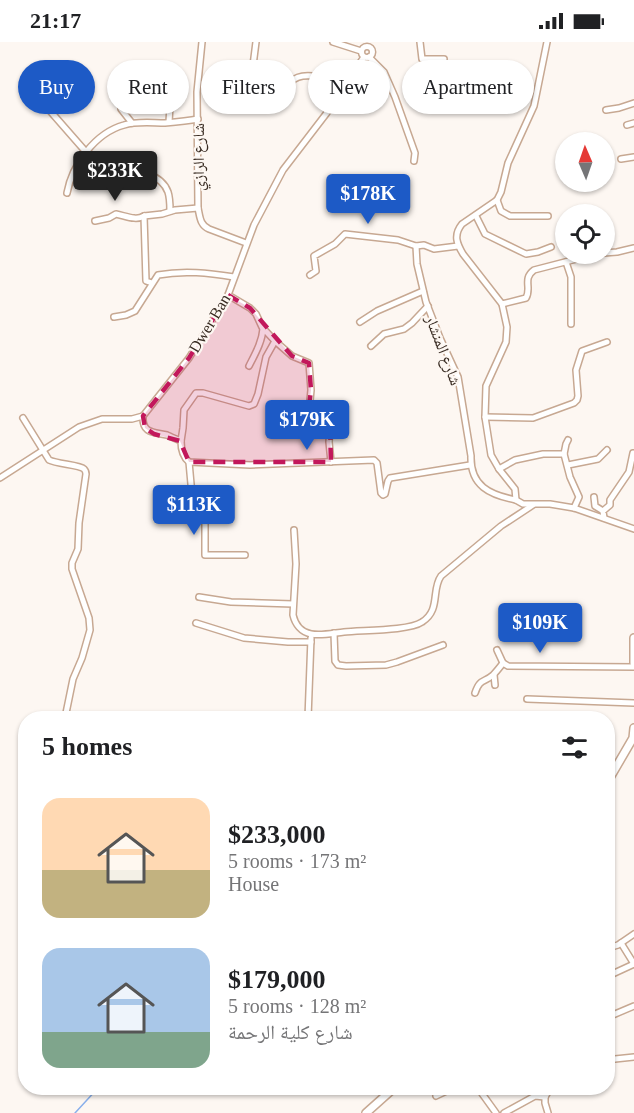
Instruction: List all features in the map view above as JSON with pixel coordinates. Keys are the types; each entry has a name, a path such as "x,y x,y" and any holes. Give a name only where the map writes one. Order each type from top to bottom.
{"main road":[{"path":"634,638 634,665"},
{"path":"615,769 633,738 634,728"},
{"path":"366,1113 386,1095"}],"street":[{"name":"شارع الرازي","path":"202,42 197,92 198,208 201,223 203,226 246,243"},
{"path":"256,42 250,89 252,92 282,97 286,94 290,83 296,78 308,76"},
{"path":"333,42 365,55 384,72 415,153 414,161"},
{"path":"420,42 422,59 444,59"},
{"path":"310,275 316,271 314,256 335,244 345,234 398,240 434,249 458,246 456,239 458,229 497,200 501,192 508,163 531,116 547,42"},
{"path":"365,55 364,47 371,45"},
{"name":"Dwer Ban","path":"362,60 365,55"},
{"path":"606,110 634,103"},
{"path":"53,114 86,152"},
{"path":"123,114 132,123"},
{"path":"170,114 170,122"},
{"name":"Dwer Ban","path":"143,416 189,358 228,295 246,243 265,202 283,170 324,114"},
{"path":"67,193 69,183 86,152 110,131 132,123 198,119"},
{"path":"627,125 634,123"},
{"path":"621,159 634,157"},
{"path":"121,171 139,171 154,177 168,190 170,211"},
{"path":"497,200 501,211 510,216 548,216"},
{"path":"95,221 116,214 139,219 175,210 198,208"},
{"path":"144,216 146,281 152,283"},
{"path":"476,216 485,234 526,254 552,246"},
{"name":"شارع المنشار","path":"416,246 423,291 440,338 458,377 471,456 470,465 475,478 483,488 497,497 516,500 523,504 550,504 604,515 634,529"},
{"name":"شارع المنشار","path":"458,246 502,304 507,327 506,342 486,386 485,417 491,455 499,470 515,489 516,500"},
{"path":"615,252 634,248"},
{"path":"502,304 527,298 528,278 532,271 558,264"},
{"path":"567,264 571,277 571,324"},
{"path":"114,317 135,312 158,275 172,272 197,272 234,278"},
{"path":"360,322 377,311 423,291"},
{"path":"228,295 250,308 263,328 292,356 309,363 311,390 308,421 312,426 327,424 330,427 331,462"},
{"path":"371,346 384,333 404,329 428,306"},
{"path":"249,366 257,350 263,328"},
{"path":"275,341 266,357 254,404 249,406 196,393 184,410 181,441 183,455 189,462 250,465 374,460 377,463 383,495 390,478 470,465"},
{"path":"485,417 532,418 574,403 578,396 576,370 582,351 607,342"},
{"path":"0,478 79,427 92,422 143,416 145,428 154,434 163,434 181,441"},
{"path":"23,418 49,460 82,468 86,474 78,549 72,569 89,618 90,630 73,679 66,711"},
{"path":"568,440 564,454 570,477 579,497 574,508"},
{"path":"568,465 598,459 607,450"},
{"path":"594,496 595,506 604,515 610,505 610,500 629,472 633,453"},
{"path":"499,470 515,460 543,454 564,454"},
{"path":"189,462 194,517 205,522 204,555 245,555"},
{"path":"294,530 296,564 293,615 300,629 311,634 414,626 424,622 431,613 441,576 501,526 533,505"},
{"path":"199,597 231,602 293,604"},
{"path":"196,623 244,638 311,642"},
{"path":"334,633 334,661 346,666 392,664 443,645"},
{"path":"309,711 311,634"},
{"path":"497,650 503,663 508,666 634,665"},
{"path":"475,693 482,680 494,675 503,663"},
{"path":"494,675 495,685"},
{"path":"527,699 634,703"},
{"path":"615,945 634,934"},
{"path":"615,973 634,964 621,942"},
{"path":"615,1014 634,1006"},
{"path":"615,1059 634,1057"},
{"path":"482,1095 496,1113"},
{"path":"504,1113 535,1096 545,1097 548,1113"}],"highlighted area":[{"path":"228,295 250,308 292,356 309,363 311,390 306,430 330,427 331,462 189,462 180,441 154,434 145,428 143,416 189,358"}],"waterway":[{"path":"75,1113 92,1095"}]}
